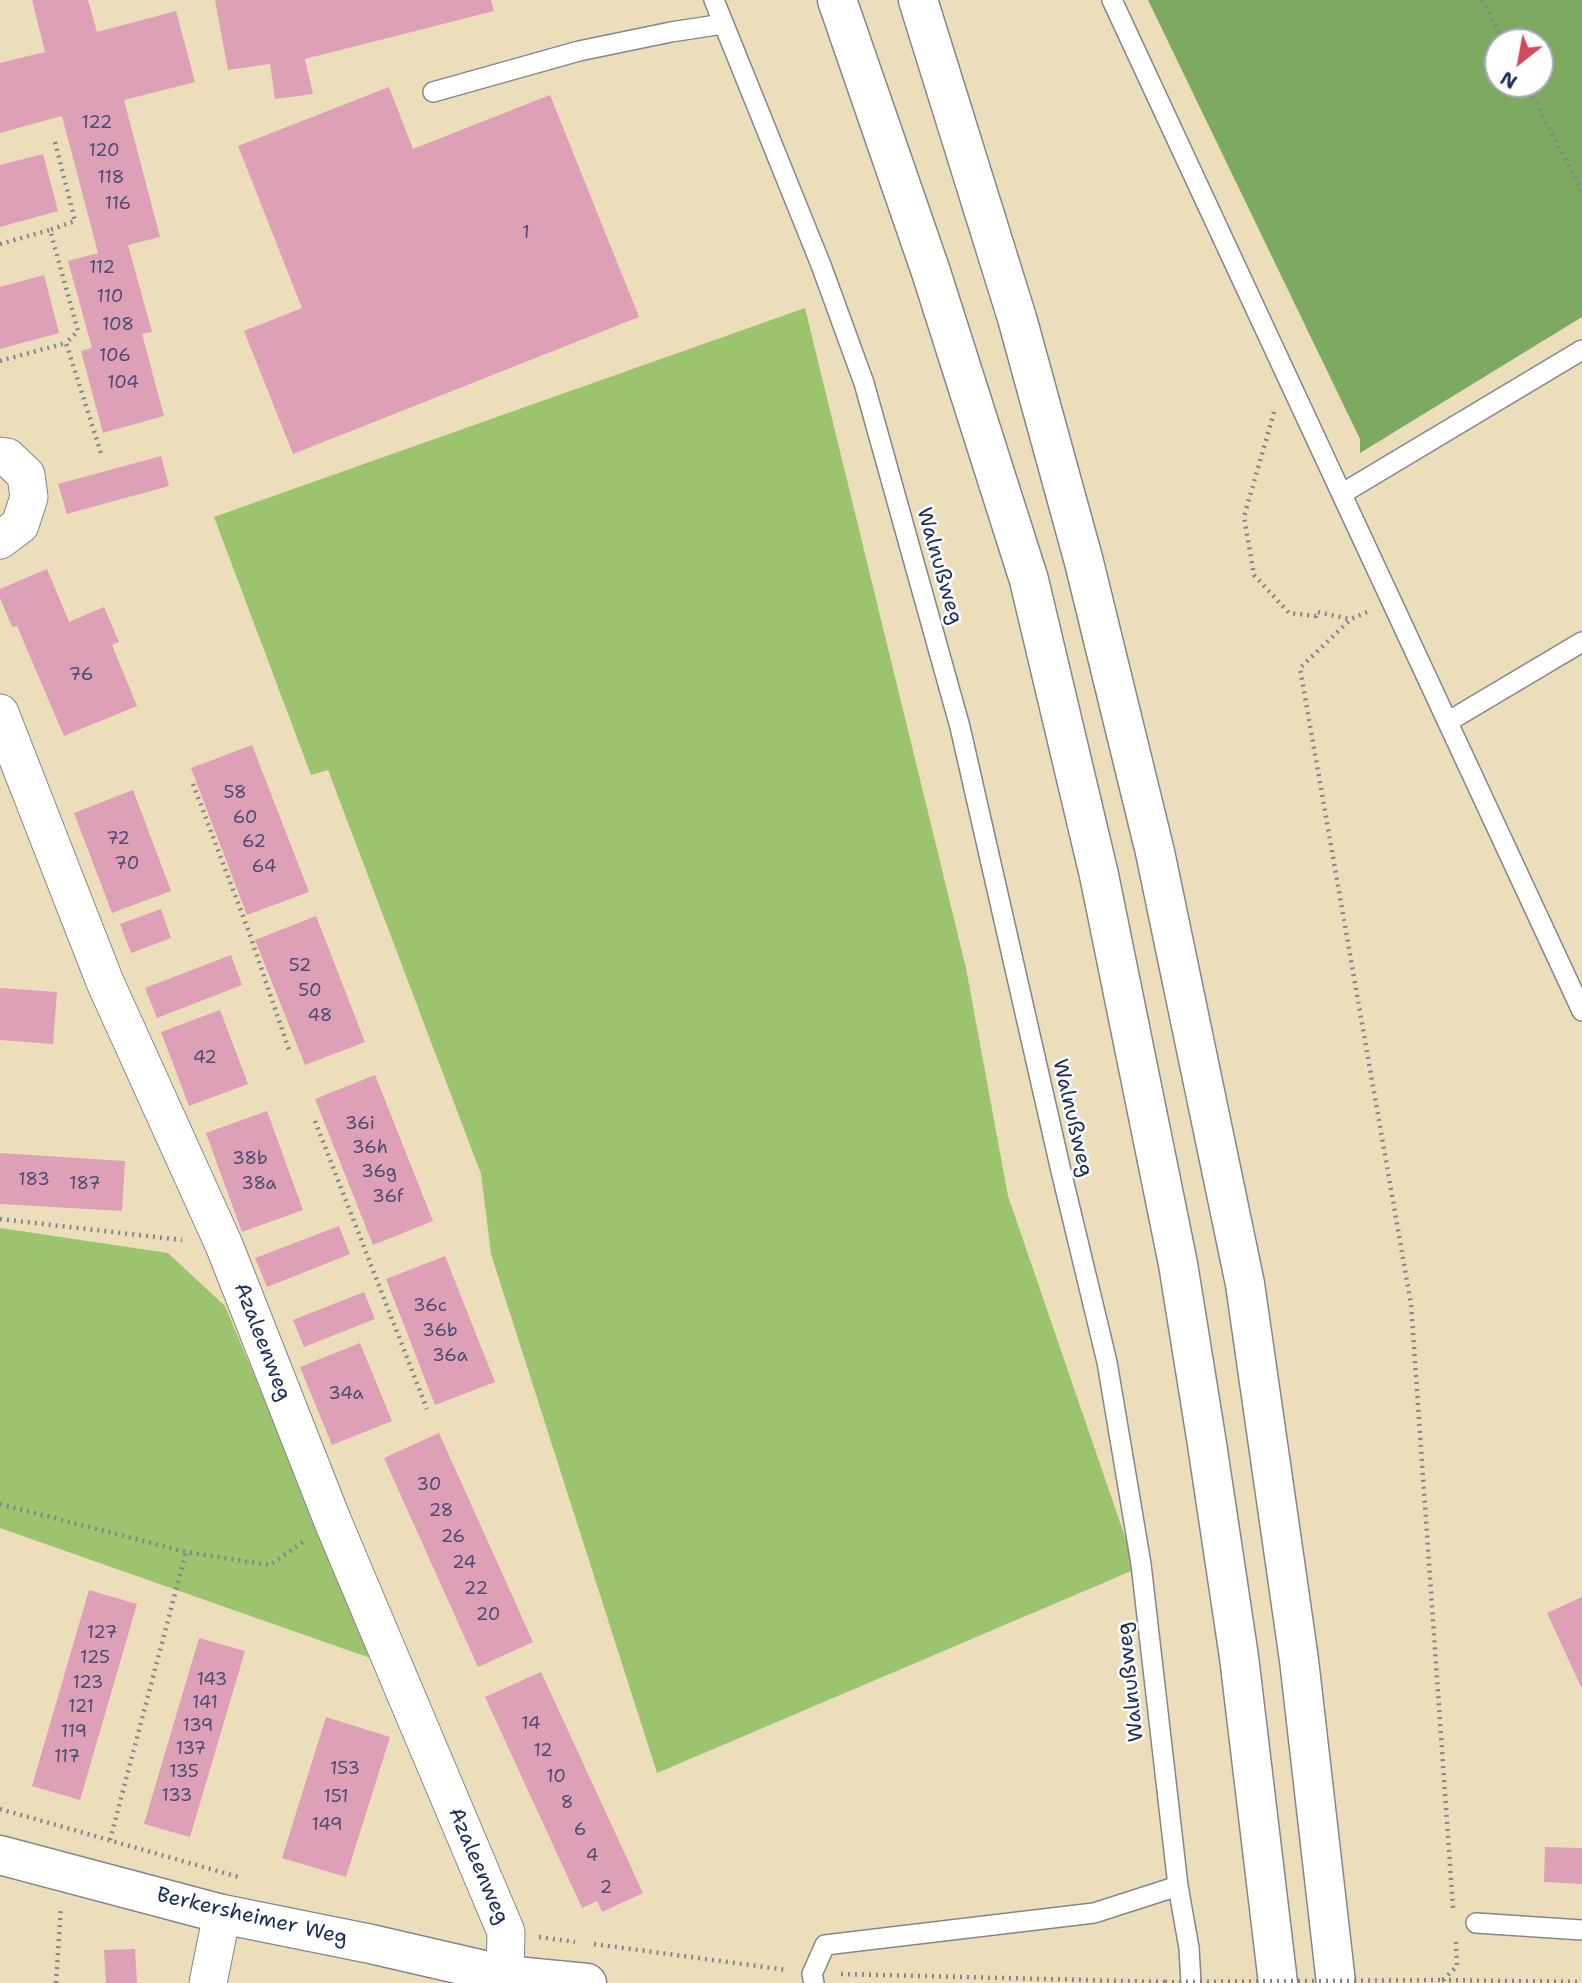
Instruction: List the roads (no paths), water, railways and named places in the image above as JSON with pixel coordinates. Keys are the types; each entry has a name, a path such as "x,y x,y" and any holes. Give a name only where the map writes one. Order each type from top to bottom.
{"main road":[{"path":"838,0 931,272 1028,580 1099,875 1178,1264 1239,1657 1278,1983"},
{"path":"918,0 1020,331 1084,562 1155,852 1245,1284 1299,1660 1336,1983"},
{"name":"Berkersheimer Weg","path":"0,1855 222,1914 371,1944 505,1979 587,1983"}],"street":[{"path":"0,456 7,457 26,475 29,497 20,526 0,540"},
{"name":"Azaleenweg","path":"0,713 105,982 224,1245 333,1522 506,1933 505,1979"},
{"path":"208,1983 222,1914"}],"lane":[{"name":"Walnußweg","path":"713,0 821,265 864,383 960,727 1060,1171 1107,1362 1141,1564 1178,1886 1189,1948 1191,1983"},
{"path":"1112,0 1582,1011"},
{"path":"433,92 579,51 723,24"},
{"path":"1343,493 1582,350"},
{"path":"1449,721 1582,642"},
{"path":"813,1978 825,1945 1094,1913 1178,1886"},
{"path":"1476,1923 1582,1930"}]}
